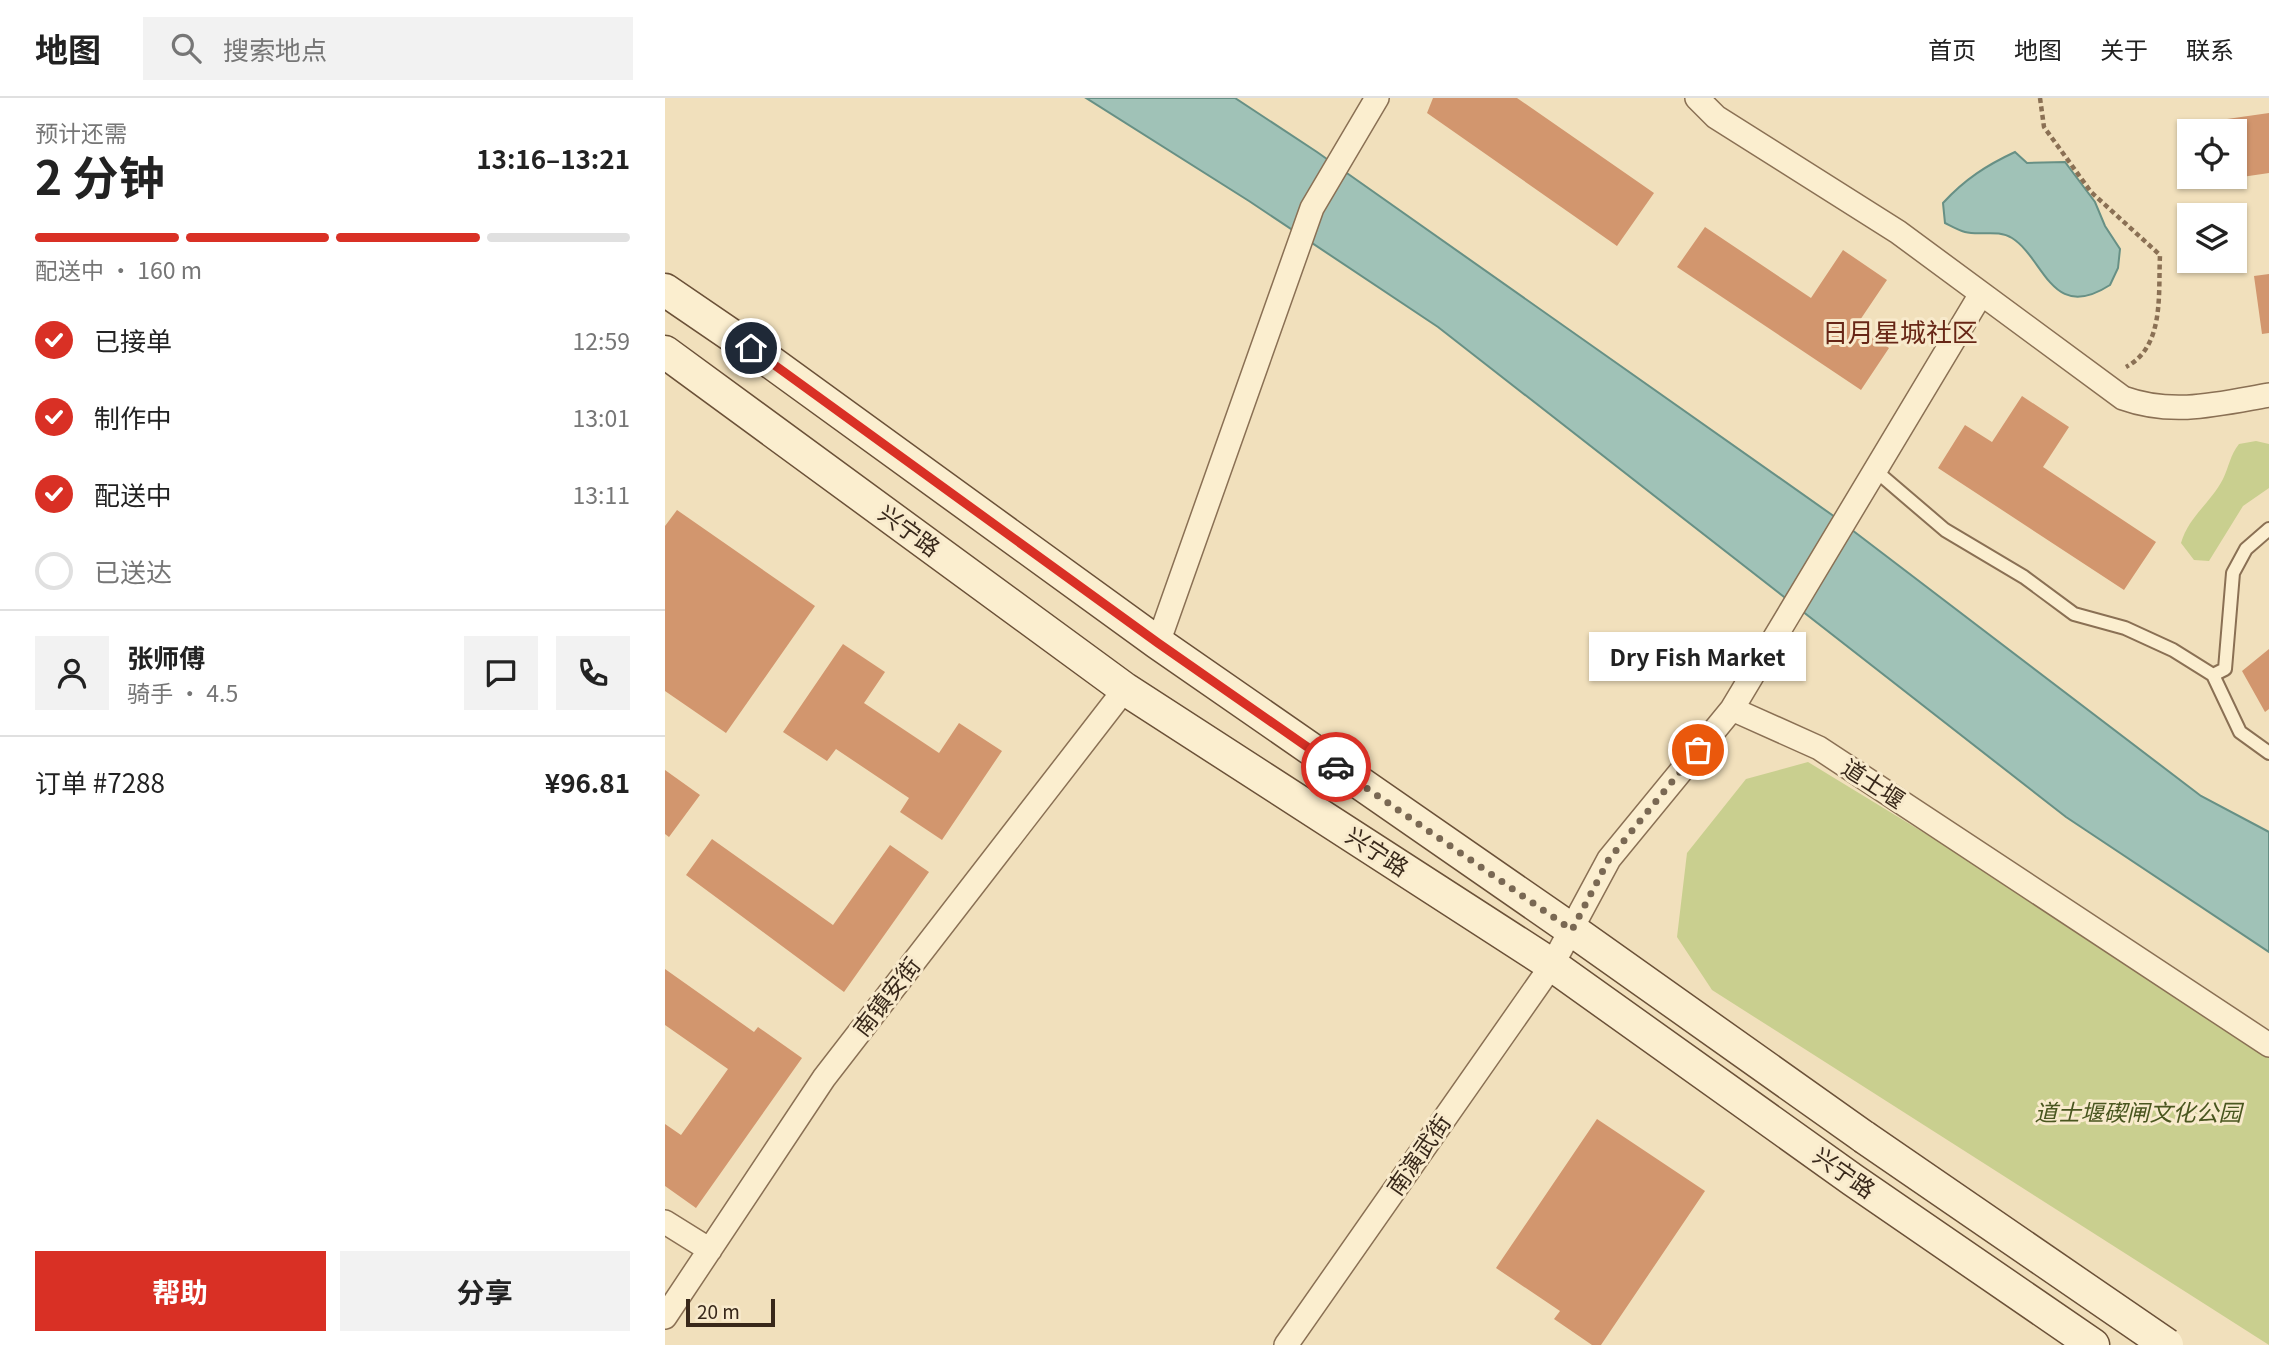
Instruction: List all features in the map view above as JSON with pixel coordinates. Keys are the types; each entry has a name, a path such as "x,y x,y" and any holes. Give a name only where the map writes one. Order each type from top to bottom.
{"main road":[{"name":"兴宁路","path":"665,290 772,363 1158,643 1572,930 1864,1137 2167,1345"},
{"name":"兴宁路","path":"665,352 1125,689 1552,965 1853,1180 2093,1345"}],"street":[{"path":"1158,643 1312,208 1377,98"},
{"path":"1697,98 1716,117 1898,232 2123,398 2150,408 2197,407 2269,395"},
{"path":"1552,965 1609,859 1732,709 1981,294"},
{"name":"南镇安街","path":"665,1317 824,1078 1125,689"},
{"name":"道士堰","path":"1732,709 1819,748 2269,1045"},
{"name":"南演武街","path":"1286,1345 1552,965"},
{"path":"665,1222 710,1250"}],"lane":[{"path":"1876,471 1945,530 2024,577 2074,614 2125,628 2173,650 2213,675 2240,732 2269,753"},
{"path":"2213,675 2225,669 2233,573 2246,549 2269,529"}],"path":[{"path":"2040,98 2044,127 2091,192 2160,256 2155,332 2139,360 2099,382"}],"green space":[{"path":"2256,441 2269,444 2269,488 2243,506 2209,561 2194,560 2181,543 2185,534 2194,517 2218,488 2239,444"},
{"name":"道士堰碶闸文化公园","path":"1808,762 2269,1043 2269,1345 1712,990 1677,937 1687,853 1746,779"}],"water":[{"path":"1086,98 1235,98 1317,152 1835,517 2201,796 2269,832 2269,952 2066,817 1438,327 1249,201"},
{"path":"2015,152 2027,163 2065,162 2095,202 2105,226 2120,249 2118,268 2110,285 2090,295 2074,297 2051,284 2023,248 2007,235 1965,232 1945,223 1943,203 1951,194 1977,173"}],"building":[{"path":"1433,98 1517,98 1654,193 1617,246 1427,113"},
{"path":"2269,113 2269,173 2247,176 2247,119 2227,119"},
{"path":"1705,227 1811,298 1843,250 1887,280 1856,326 1889,348 1861,390 1677,267"},
{"path":"2269,274 2269,333 2262,334 2254,276"},
{"path":"2022,396 2069,427 2043,467 2156,542 2124,590 1938,468 1965,425 1992,442"},
{"path":"677,510 815,606 726,733 665,691 665,526"},
{"path":"843,644 885,672 864,703 939,753 959,723 1002,751 942,840 900,812 909,798 836,749 827,761 783,732"},
{"path":"2269,649 2269,709 2265,712 2242,671"},
{"path":"665,770 700,795 669,837 665,834"},
{"path":"712,839 833,925 890,845 929,872 844,992 686,875"},
{"path":"665,969 754,1032 758,1027 802,1058 696,1208 665,1186 665,1124 681,1135 728,1069 665,1025"},
{"path":"1597,1119 1705,1191 1601,1345 1592,1345 1554,1319 1560,1311 1496,1268"}],"way so far":[{"path":"1336,767 1572,930 1609,859 1698,750"}],"place":[{"name":"Dry Fish Market","path":"1698,750"}],"district":[{"name":"日月星城社区","path":"1900,333"}],"route":[{"path":"751,348 1158,643 1336,767"}]}
